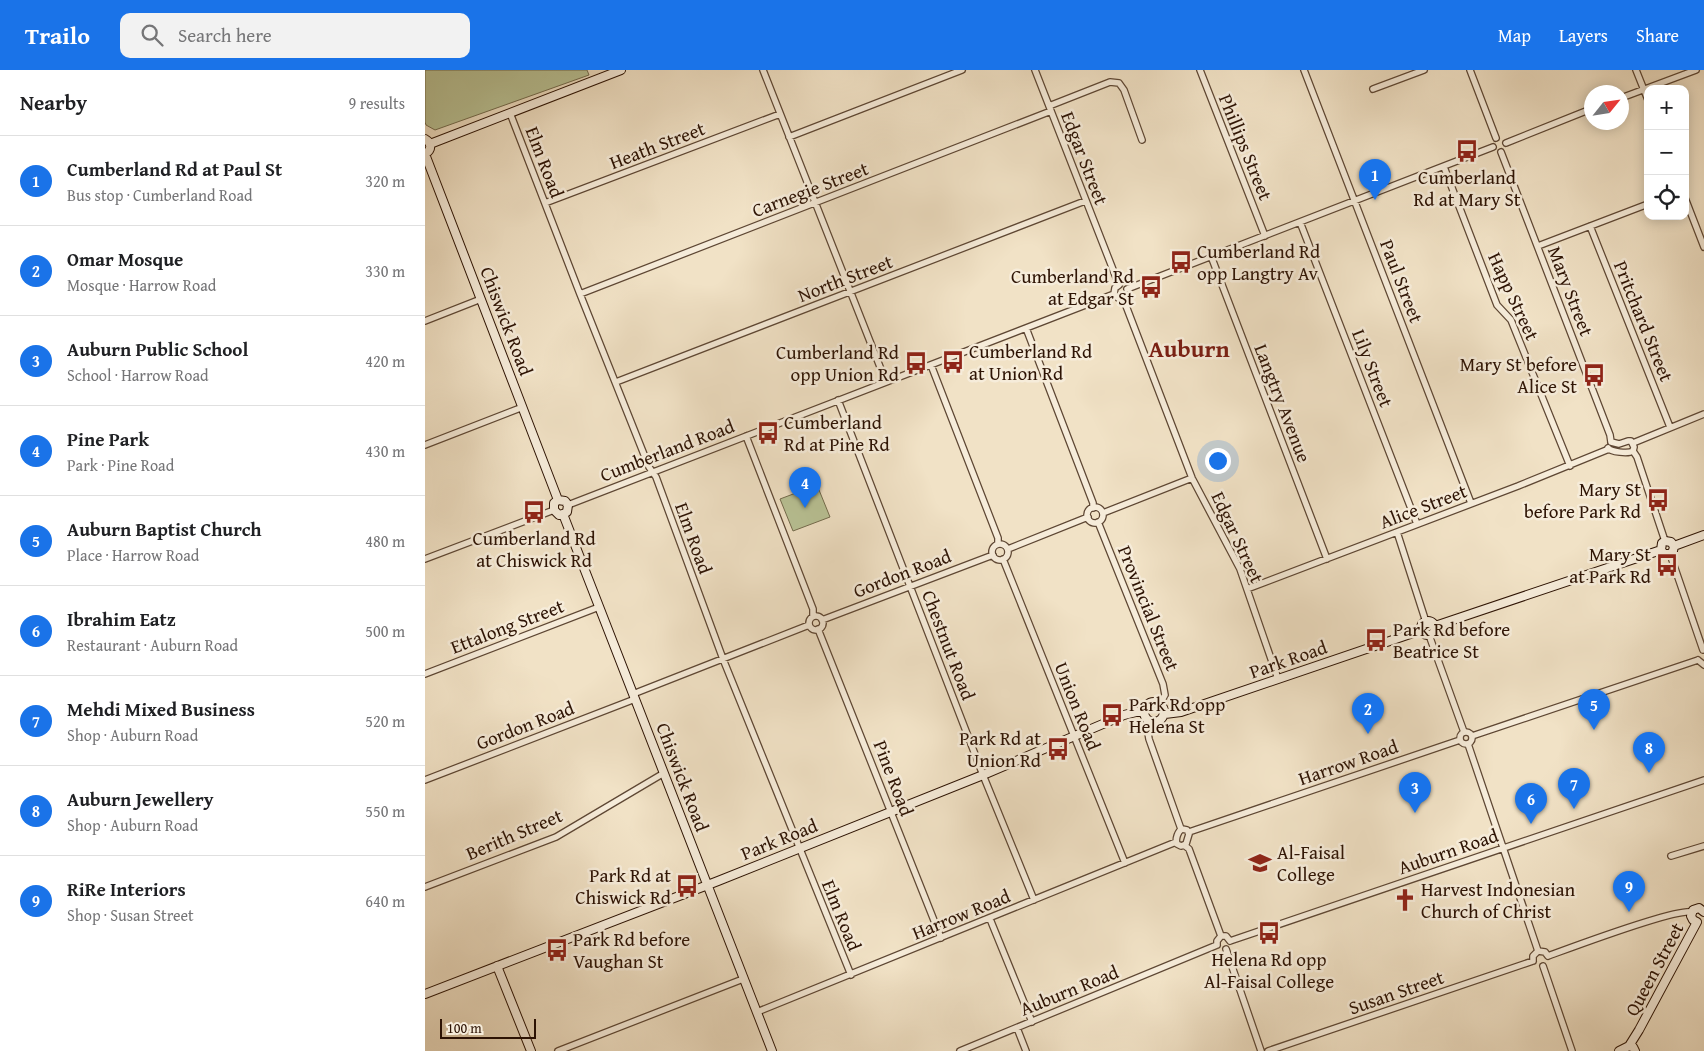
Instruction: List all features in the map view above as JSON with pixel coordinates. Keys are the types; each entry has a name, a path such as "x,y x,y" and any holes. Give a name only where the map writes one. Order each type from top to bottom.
{"street":[{"path":"425,154 429,151 427,141 510,113 621,70"},
{"path":"763,70 886,382"},
{"path":"789,137 962,70"},
{"name":"Edgar Street","path":"1035,70 1119,285"},
{"name":"Phillips Street","path":"1200,70 1265,236"},
{"name":"Paul Street","path":"1304,70 1471,504"},
{"path":"1373,89 1424,70"},
{"path":"1470,70 1496,138"},
{"path":"1629,95 1644,90 1636,70"},
{"path":"1657,85 1696,70"},
{"name":"Carnegie Street","path":"580,294 1050,109 1110,82 1119,83 1124,90 1142,140"},
{"path":"1506,143 1584,112"},
{"name":"Elm Road","path":"510,113 615,382 652,472 656,477 723,659 851,975"},
{"name":"Heath Street","path":"545,203 780,114"},
{"path":"1496,138 1503,139 1506,143"},
{"path":"1493,147 1492,143 1496,138"},
{"path":"1493,147 1501,152 1505,149 1506,143"},
{"path":"1127,289 1493,147"},
{"name":"Mary Street","path":"1501,152 1611,435 1611,442"},
{"name":"Chiswick Road","path":"425,154 558,500"},
{"name":"Happ Street","path":"1444,166 1497,305 1511,320 1569,466"},
{"name":"North Street","path":"615,382 1085,201"},
{"path":"1538,246 1644,206"},
{"path":"1689,208 1704,247"},
{"name":"Lily Street","path":"1301,222 1417,524"},
{"name":"Pritchard Street","path":"1590,226 1670,427"},
{"name":"Langtry Avenue","path":"1211,256 1327,559"},
{"path":"1119,285 1127,289 1127,294 1123,298 1118,298 1114,294 1115,288 1119,285"},
{"name":"Cumberland Road","path":"568,505 1114,294"},
{"name":"Edgar Street","path":"1123,298 1192,478 1240,568 1278,679"},
{"path":"425,321 481,299"},
{"path":"1026,328 1093,503 1093,508 1089,511 1088,518"},
{"path":"931,365 998,538 993,555 998,559 1003,559 1008,554 1008,549"},
{"name":"Chestnut Road","path":"839,400 909,587 1034,900"},
{"path":"425,445 523,407"},
{"path":"1633,451 1628,454 1611,451 1608,445 1611,442 1619,444 1628,440 1633,442 1704,414"},
{"path":"746,436 813,609 813,616 809,620 809,625 812,629 818,630 822,626 822,620 819,616 813,616"},
{"path":"1633,442 1633,451 1637,457 1665,541"},
{"name":"Alice Street","path":"1247,590 1609,449"},
{"path":"1103,513 1192,478"},
{"path":"558,500 565,501 568,505 568,510 563,514 557,514 554,510 553,506 558,500"},
{"path":"1093,508 1097,508 1103,513"},
{"path":"425,559 554,510"},
{"path":"1088,518 1093,522 1098,522 1102,519 1103,513"},
{"name":"Chiswick Road","path":"563,514 772,1051"},
{"path":"1008,549 1088,518"},
{"name":"Provincial Street","path":"1098,522 1163,684 1165,696 1160,704"},
{"path":"1397,532 1426,622"},
{"path":"1674,546 1704,535"},
{"path":"1665,541 1671,542 1674,546"},
{"path":"1665,541 1661,544 1661,550 1664,554 1669,554"},
{"path":"997,544 1002,544 1008,549"},
{"path":"1669,554 1673,551 1674,546"},
{"path":"1435,626 1661,550"},
{"path":"1669,554 1703,650 1698,654 1698,660"},
{"name":"Gordon Road","path":"822,620 993,555"},
{"name":"Union Road","path":"1003,559 1125,863"},
{"name":"Ettalong Street","path":"425,674 599,607"},
{"path":"1426,622 1432,623 1435,626"},
{"path":"1426,622 1422,626 1422,630 1425,635 1429,635"},
{"name":"Gordon Road","path":"425,780 809,625"},
{"path":"1429,635 1433,633 1435,626"},
{"name":"Pine Road","path":"818,630 941,938"},
{"name":"Park Road","path":"1165,714 1181,712 1422,630"},
{"path":"1429,635 1464,732"},
{"path":"1698,660 1704,664"},
{"path":"1472,736 1698,660"},
{"path":"1157,702 1164,708 1165,714 1159,721 1150,722 1144,712 1147,706 1157,702"},
{"name":"Park Road","path":"425,994 707,886 983,775 1124,715 1144,712"},
{"path":"1150,722 1147,727 1149,739 1181,830 1176,842 1179,846 1189,849 1221,936"},
{"path":"1464,732 1470,733 1472,736"},
{"path":"1464,732 1461,734 1460,740 1464,744 1468,744"},
{"path":"1468,744 1471,742 1472,736"},
{"name":"Harrow Road","path":"1189,832 1460,740"},
{"path":"1468,744 1538,951"},
{"name":"Berith Street","path":"425,887 556,837 664,773"},
{"name":"Auburn Road","path":"1230,941 1704,780"},
{"path":"1181,830 1185,829 1189,832 1187,843 1184,846"},
{"name":"Harrow Road","path":"757,1012 1176,842"},
{"path":"1671,856 1704,846"},
{"path":"1548,956 1666,916 1687,911 1692,912 1692,918 1702,914"},
{"name":"Queen Street","path":"1633,1048 1639,1030 1702,914"},
{"path":"990,919 1032,1022"},
{"path":"1221,936 1226,936 1230,941 1230,945 1226,949 1220,949 1217,945 1217,939 1221,936"},
{"name":"Auburn Road","path":"960,1051 1217,945"},
{"path":"1226,949 1261,1051"},
{"path":"1538,951 1545,952 1548,956"},
{"path":"1538,951 1533,956 1533,961 1536,965 1543,966"},
{"path":"1543,966 1548,961 1548,956"},
{"name":"Susan Street","path":"1268,1051 1533,961"},
{"path":"497,966 531,1051"},
{"path":"1543,966 1572,1051"},
{"path":"558,1051 743,979"},
{"path":"1017,1028 1026,1051"},
{"path":"1619,1051 1633,1048"}],"green space":[{"path":"425,70 587,70 589,75 435,130 426,125 425,122"},
{"path":"817,485 830,517 793,531 780,499"}],"place":[{"name":"Cumberland Rd at Mary St","path":"1467,151"},
{"name":"Cumberland Rd at Paul St","path":"1375,200"},
{"name":"Cumberland Rd opp Langtry Av","path":"1181,262"},
{"name":"Cumberland Rd at Edgar St","path":"1151,287"},
{"name":"Cumberland Rd at Union Rd","path":"953,362"},
{"name":"Cumberland Rd opp Union Rd","path":"916,363"},
{"name":"Mary St before Alice St","path":"1594,375"},
{"name":"Cumberland Rd at Pine Rd","path":"768,433"},
{"name":"Mary St before Park Rd","path":"1658,500"},
{"name":"Pine Park","path":"805,508"},
{"name":"Cumberland Rd at Chiswick Rd","path":"534,512"},
{"name":"Mary St at Park Rd","path":"1667,565"},
{"name":"Park Rd before Beatrice St","path":"1376,640"},
{"name":"Park Rd opp Helena St","path":"1112,715"},
{"name":"Auburn Baptist Church","path":"1594,730"},
{"name":"Omar Mosque","path":"1368,734"},
{"name":"Park Rd at Union Rd","path":"1058,749"},
{"name":"Auburn Jewellery","path":"1649,773"},
{"name":"Mehdi Mixed Business","path":"1574,809"},
{"name":"Auburn Public School","path":"1415,813"},
{"name":"Ibrahim Eatz","path":"1531,824"},
{"name":"Al-Faisal College","path":"1260,863"},
{"name":"Park Rd at Chiswick Rd","path":"687,886"},
{"name":"Harvest Indonesian Church of Christ","path":"1405,900"},
{"name":"RiRe Interiors","path":"1629,912"},
{"name":"Helena Rd opp Al-Faisal College","path":"1269,933"},
{"name":"Park Rd before Vaughan St","path":"557,950"}],"district":[{"name":"Auburn","path":"1189,349"}]}
